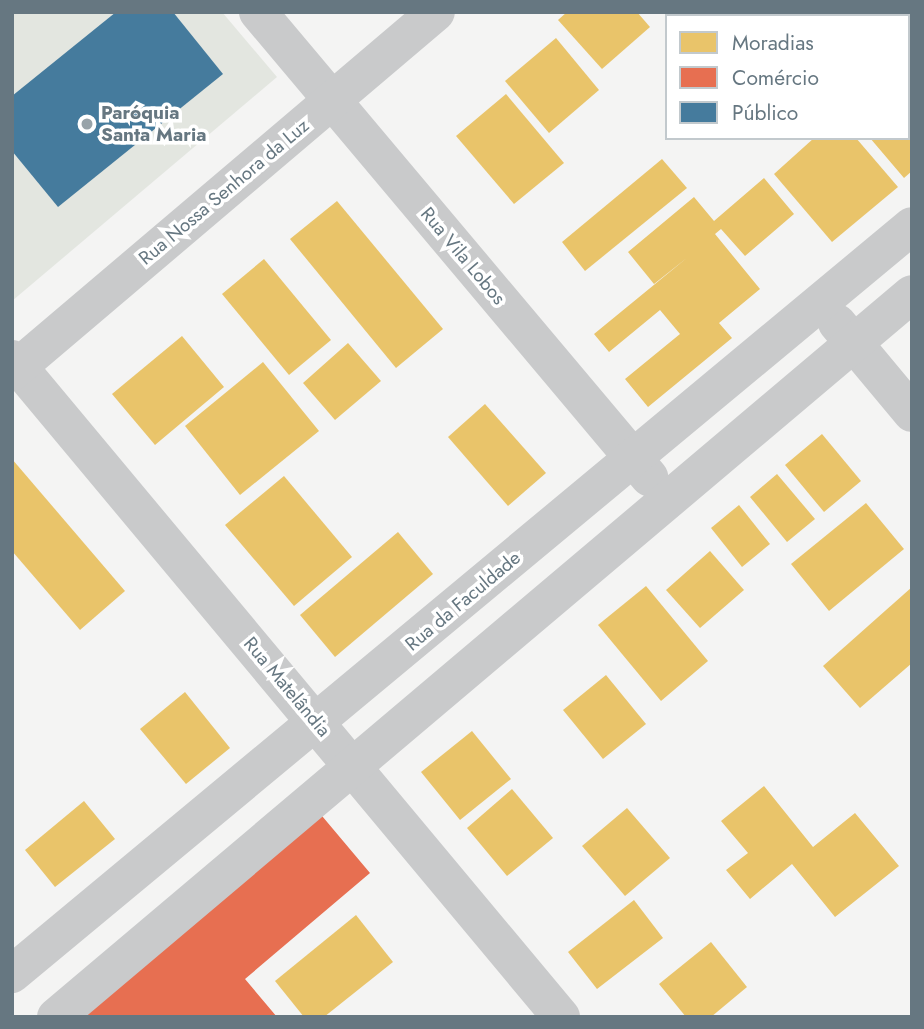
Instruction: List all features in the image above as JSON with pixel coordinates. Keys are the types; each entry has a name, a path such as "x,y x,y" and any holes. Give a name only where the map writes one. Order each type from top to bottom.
{"street":[{"name":"Rua Vila Lobos","path":"258,12 669,500"},
{"name":"Rua Nossa Senhora da Luz","path":"14,366 436,12"},
{"name":"Rua da Faculdade","path":"12,974 318,723 912,226"},
{"path":"56,1017 351,765 912,294"},
{"path":"820,303 912,413"},
{"name":"Rua Matelândia","path":"14,366 318,723 561,1017"}],"shaded area":[{"path":"12,12 222,12 277,77 12,301"}],"building: Moradias":[{"path":"567,12 637,12 650,27 602,69 558,20"},
{"path":"764,12 792,12 790,14"},
{"path":"556,38 599,90 549,133 505,81"},
{"path":"506,94 564,163 514,204 456,136"},
{"path":"910,138 912,171 904,178 872,140"},
{"path":"812,140 858,140 898,187 832,242 774,174"},
{"path":"662,159 687,188 585,271 562,242"},
{"path":"764,178 794,214 745,256 721,229 715,234 760,289 719,323 732,338 648,407 625,379 680,334 660,310 609,352 594,334 688,257 654,284 628,252 694,197 714,221"},
{"path":"337,201 443,329 396,368 290,239"},
{"path":"264,259 331,340 289,375 222,294"},
{"path":"182,336 224,387 155,445 112,394"},
{"path":"348,343 381,381 335,420 303,383"},
{"path":"263,362 319,431 240,495 185,426"},
{"path":"485,404 546,473 508,506 448,437"},
{"path":"822,434 861,481 824,512 785,465"},
{"path":"12,459 125,591 80,630 12,551"},
{"path":"777,474 815,519 787,542 750,497"},
{"path":"284,476 352,557 294,606 225,525"},
{"path":"866,503 904,549 829,611 791,564"},
{"path":"739,505 770,544 742,567 711,528"},
{"path":"398,532 433,574 335,657 300,615"},
{"path":"710,551 744,590 700,628 666,590"},
{"path":"646,586 708,661 661,701 598,625"},
{"path":"912,587 912,663 860,708 823,666"},
{"path":"606,675 646,724 603,759 563,710"},
{"path":"185,692 230,748 186,784 140,729"},
{"path":"472,731 511,779 460,820 421,772"},
{"path":"764,786 813,847 855,813 899,866 835,917 792,864 750,899 726,870 748,853 721,821"},
{"path":"512,789 553,838 507,876 467,828"},
{"path":"84,801 115,839 55,887 25,850"},
{"path":"627,808 670,858 625,896 582,846"},
{"path":"634,900 663,938 597,989 568,952"},
{"path":"356,915 393,962 324,1017 304,1017 275,981"},
{"path":"711,942 747,987 711,1017 686,1017 659,984"}],"building: Comércio":[{"path":"317,810 370,873 245,979 277,1017 72,1017"}],"building: Público":[{"name":"Paróquia Santa Maria","path":"116,12 173,12 223,74 58,207 12,151 12,96"}],"place":[{"name":"Paróquia Santa Maria","path":"87,124"}]}
